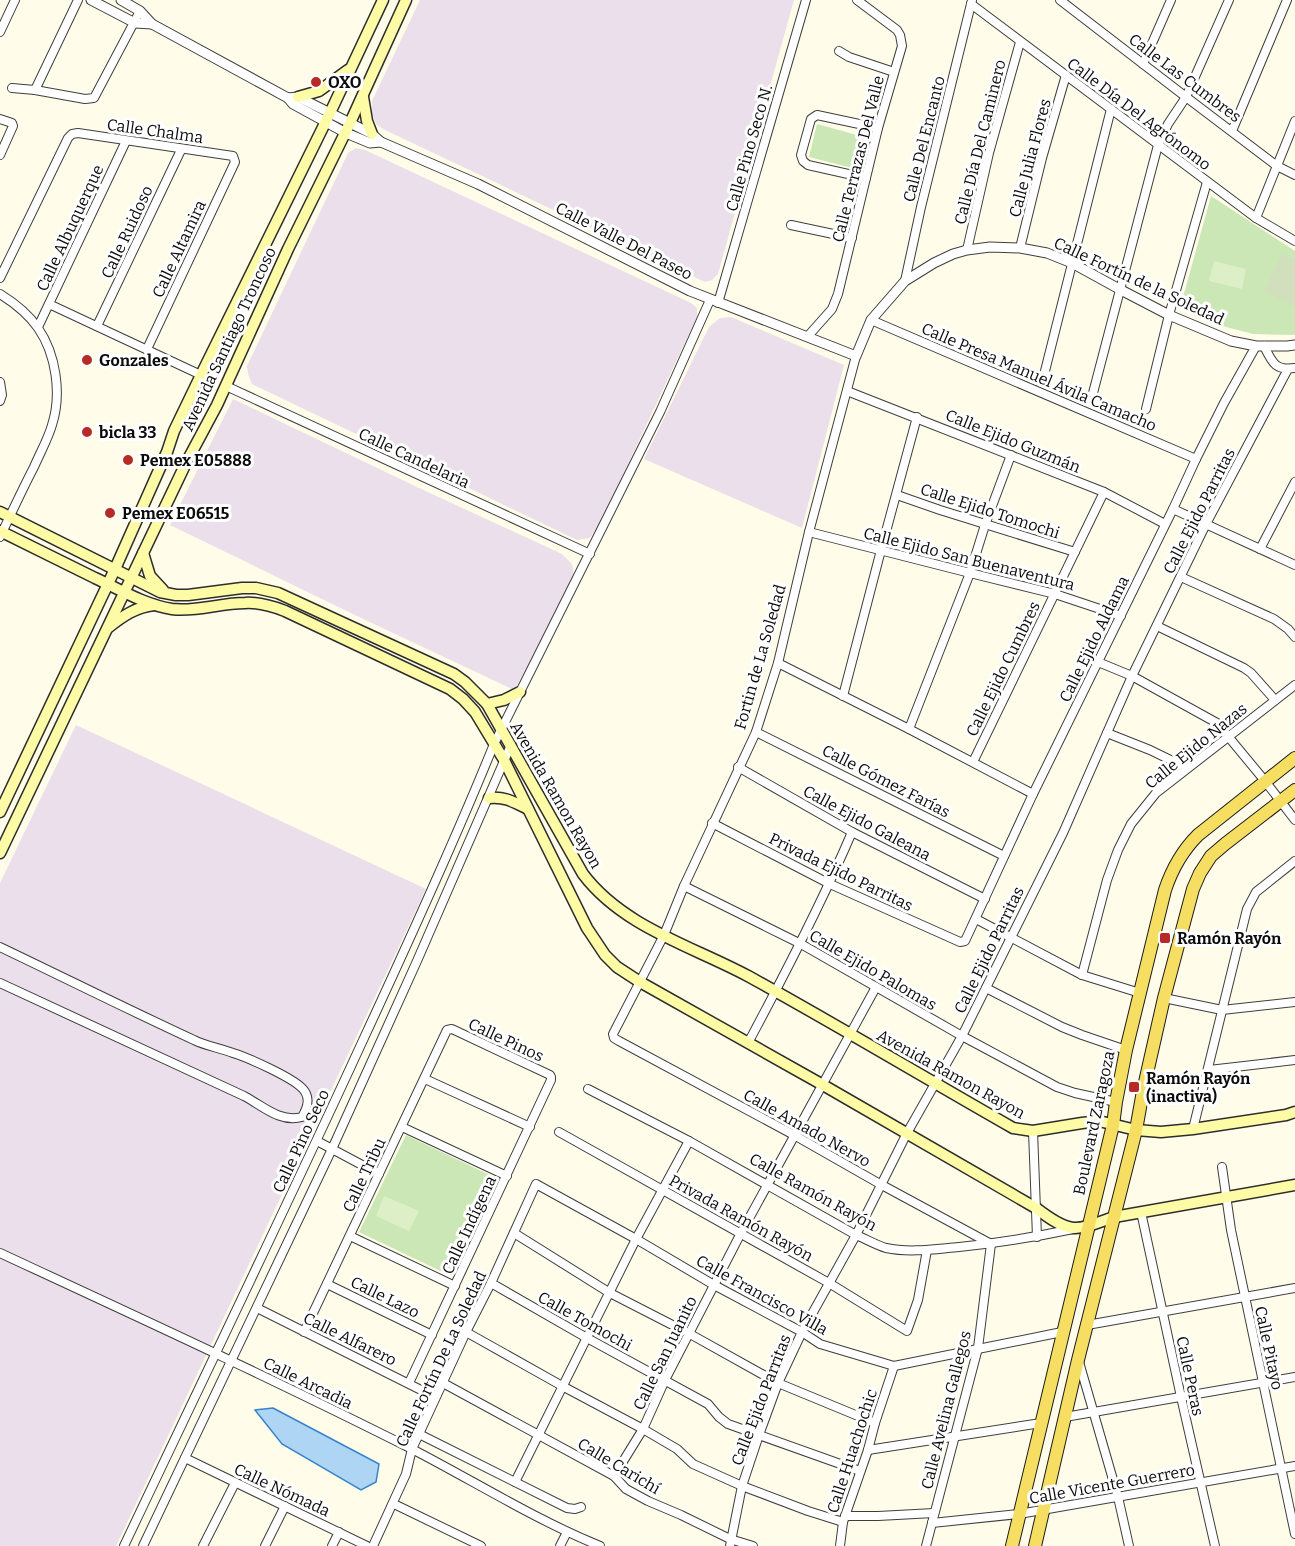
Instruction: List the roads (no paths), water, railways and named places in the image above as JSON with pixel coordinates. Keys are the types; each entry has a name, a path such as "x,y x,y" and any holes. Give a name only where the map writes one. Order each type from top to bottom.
{"main road":[{"name":"Avenida Santiago Troncoso","path":"0,812 115,569 174,431 382,0"},
{"name":"Avenida Santiago Troncoso","path":"0,853 131,576 226,386 406,0"},
{"path":"293,98 318,91 351,68"},
{"path":"362,95 372,134"},
{"name":"Avenida Ramon Rayon","path":"5,514 165,593 188,595 242,588 256,588 278,593 454,674 487,704 583,874 603,897 624,914 745,975 1013,1128 1033,1131 1092,1121 1106,1122 1136,1130 1161,1132 1295,1112"},
{"name":"Avenida Ramon Rayon","path":"1,534 125,592 159,605 197,609 246,603 272,606 450,689 475,712 504,760 587,928 604,955 617,967 1036,1208"},
{"path":"143,553 150,576 165,593"},
{"path":"106,629 132,611 159,605"},
{"path":"487,704 504,700 520,692"},
{"name":"Boulevard Zaragoza","path":"1012,1546 1062,1332 1081,1228 1113,1125 1126,1050 1170,876 1187,845 1295,758"},
{"path":"1037,1544 1078,1360 1136,1130 1164,998 1193,890 1211,856 1295,790"},
{"path":"489,798 508,799 528,809"},
{"name":"Calle Ramón Rayón","path":"1081,1228 1114,1216 1295,1185"},
{"path":"1036,1208 1061,1226 1081,1228"}],"street":[{"path":"0,32 15,0"},
{"path":"35,90 78,0"},
{"path":"91,0 135,23 152,24"},
{"path":"121,0 140,11 152,24 345,127"},
{"name":"Calle Pino Seco N.","path":"590,554 714,301 806,0"},
{"name":"Calle Terrazas Del Valle","path":"808,336 832,309 838,294 878,128 902,46 897,30 857,0"},
{"name":"Calle Las Cumbres","path":"1060,0 1277,166 1295,175"},
{"path":"1143,64 1171,0"},
{"path":"1093,393 1158,145 1168,124 1186,97 1229,0"},
{"path":"1232,131 1287,0"},
{"name":"Calle Día Del Agrónomo","path":"972,2 1020,42 1207,182 1256,218 1295,241"},
{"name":"Calle Del Encanto","path":"905,281 972,2"},
{"path":"12,88 90,99 97,94 140,11"},
{"name":"Calle Día Del Caminero","path":"967,250 989,153 1020,42"},
{"path":"839,51 849,57 894,72"},
{"name":"Calle Julia Flores","path":"1020,248 1042,158 1066,75"},
{"path":"1044,375 1111,109"},
{"path":"866,178 808,165 803,161 801,154 811,119 815,116 878,128"},
{"path":"0,119 10,121 13,129 0,155"},
{"path":"1256,218 1295,121"},
{"name":"Calle Valle Del Paseo","path":"345,127 370,142 381,142"},
{"name":"Calle Valle Del Paseo","path":"345,127 372,134 381,142 478,184 643,269 714,301 856,356"},
{"name":"Calle Chalma","path":"0,278 72,134 230,155 233,156 235,162"},
{"name":"Calle Albuquerque","path":"38,327 126,141"},
{"name":"Calle Ruidoso","path":"97,326 181,150"},
{"name":"Calle Altamira","path":"147,349 235,162"},
{"path":"1146,410 1169,315 1207,182"},
{"path":"791,225 852,238"},
{"name":"Calle Fortín de la Soledad","path":"905,281 953,254 990,247 1020,248 1047,253 1072,263 1169,315 1231,340 1260,346 1295,345"},
{"name":"Fortin de La Soledad","path":"614,1034 664,935 712,823 756,732 778,663 809,532 856,356 872,320 905,281"},
{"path":"0,294 38,327 49,349 55,372 57,398 53,424 5,514 1,534"},
{"path":"49,304 201,375"},
{"name":"Calle Presa Manuel Ávila Camacho","path":"872,320 1196,459"},
{"path":"1260,346 1274,364 1291,369"},
{"name":"Calle Ejido Aldama","path":"960,942 965,941 976,919 1033,794 1224,403 1260,346"},
{"name":"Calle Ejido Parritas","path":"730,1543 742,1486 759,1435 778,1383 802,1332 856,1235 907,1133 962,1036 1062,833 1132,676 1206,524 1291,369"},
{"path":"0,382 2,395 0,401"},
{"name":"Calle Candelaria","path":"226,386 590,554"},
{"name":"Calle Ejido Guzmán","path":"847,391 1104,492 1166,524"},
{"path":"843,696 918,417"},
{"path":"909,729 970,573 1011,455"},
{"path":"1260,549 1295,482"},
{"name":"Calle Ejido Cumbres","path":"973,762 1104,492"},
{"name":"Calle Ejido Tomochi","path":"897,495 1075,552"},
{"path":"1173,509 1295,565"},
{"name":"Calle Ejido San Buenaventura","path":"809,532 1055,594 1121,615"},
{"name":"Calle Pino Seco","path":"124,1546 316,1141 423,909 501,729 590,554"},
{"path":"1181,577 1274,619 1288,629 1295,638"},
{"path":"1157,627 1244,668 1275,700"},
{"path":"1098,662 1132,676 1211,719 1229,736 1295,820"},
{"path":"778,663 1033,794"},
{"name":"Calle Ejido Nazas","path":"1082,975 1107,880 1131,824 1156,793 1295,685"},
{"name":"Calle Gómez Farías","path":"756,732 1004,856"},
{"path":"1107,733 1187,768"},
{"name":"Calle Pino Seco","path":"143,1546 160,1506 332,1149 511,745"},
{"name":"Calle Ejido Galeana","path":"738,767 852,832 985,899"},
{"name":"Privada Ejido Parritas","path":"712,823 830,884 960,942"},
{"path":"748,1043 801,944 852,832"},
{"path":"1193,1129 1247,909 1256,892 1295,861"},
{"name":"Calle Ejido Palomas","path":"684,885 801,944 962,1036 1065,1091 1116,1102"},
{"path":"976,919 1082,975 1140,993"},
{"path":"0,947 195,1041 236,1053 287,1077 304,1090 309,1101 306,1110 302,1117 293,1119 278,1116 244,1096 0,983"},
{"name":"Calle San Juanito","path":"614,1476 643,1429 665,1380 741,1233 876,987"},
{"path":"986,988 1062,1027 1126,1050"},
{"path":"1164,998 1222,1010 1295,1002"},
{"name":"Calle Pinos","path":"449,1029 551,1077"},
{"name":"Calle Tribu","path":"304,1332 449,1029"},
{"name":"Calle Amado Nervo","path":"614,1034 614,1038 619,1041 991,1244"},
{"path":"1209,1070 1295,1060"},
{"name":"Calle Indígena","path":"409,1383 530,1127 551,1077"},
{"path":"425,1078 530,1127"},
{"name":"Calle Ramón Rayón","path":"588,1089 689,1141 856,1235 885,1247 927,1250 991,1244 1081,1228"},
{"path":"402,1127 507,1176"},
{"path":"1033,1131 1037,1237"},
{"name":"Privada Ramón Rayón","path":"559,1132 829,1283 908,1331 918,1300 927,1250"},
{"path":"316,1141 380,1174"},
{"path":"515,1482 636,1239 689,1141"},
{"name":"Calle Pitayo","path":"1222,1167 1231,1230 1295,1534"},
{"name":"Calle Fortín De La Soledad","path":"373,1546 394,1504 406,1474 412,1449 536,1184"},
{"name":"Calle Francisco Villa","path":"536,1184 820,1344 894,1366 1062,1332"},
{"name":"Calle Peras","path":"1141,1212 1180,1397 1215,1546"},
{"path":"514,1233 610,1293 778,1383 875,1423"},
{"path":"350,1236 455,1286"},
{"name":"Calle Avelina Gallegos","path":"926,1546 978,1348 991,1244"},
{"name":"Calle Arcadia","path":"0,1253 232,1360 412,1449 567,1532 600,1546"},
{"name":"Calle Tomochi","path":"491,1283 708,1404 728,1424 860,1471"},
{"name":"Calle Lazo","path":"327,1284 432,1335"},
{"path":"1087,1325 1295,1288"},
{"name":"Calle Alfarero","path":"257,1308 431,1395"},
{"path":"466,1332 643,1429 677,1449 693,1464 742,1486 808,1511 844,1519 934,1513"},
{"path":"1078,1360 1118,1497 1129,1546"},
{"name":"Calle Huachochic","path":"840,1546 844,1519 894,1366"},
{"path":"1065,1417 1295,1377"},
{"name":"Calle Carichí","path":"443,1383 614,1476 626,1489 648,1501 681,1515 730,1543 753,1546"},
{"path":"868,1450 1041,1423"},
{"path":"419,1434 567,1508 581,1507"},
{"name":"Calle Nómada","path":"185,1458 367,1546"},
{"name":"Calle Vicente Guerrero","path":"932,1523 1019,1514 1295,1466"},
{"path":"203,1546 235,1483"},
{"path":"394,1504 481,1546"},
{"path":"265,1546 285,1506"},
{"path":"332,1546 339,1532"},
{"path":"560,1546 567,1532"}],"water":[{"path":"273,1408 379,1464 376,1482 361,1490 282,1444 255,1410"}],"place":[{"name":"OXO","path":"316,82"},
{"name":"Gonzales","path":"87,360"},
{"name":"bicla 33","path":"87,432"},
{"name":"Pemex E05888","path":"128,460"},
{"name":"Pemex E06515","path":"110,513"},
{"name":"Ramón Rayón","path":"1165,938"},
{"name":"Ramón Rayón (inactiva)","path":"1134,1087"}]}
